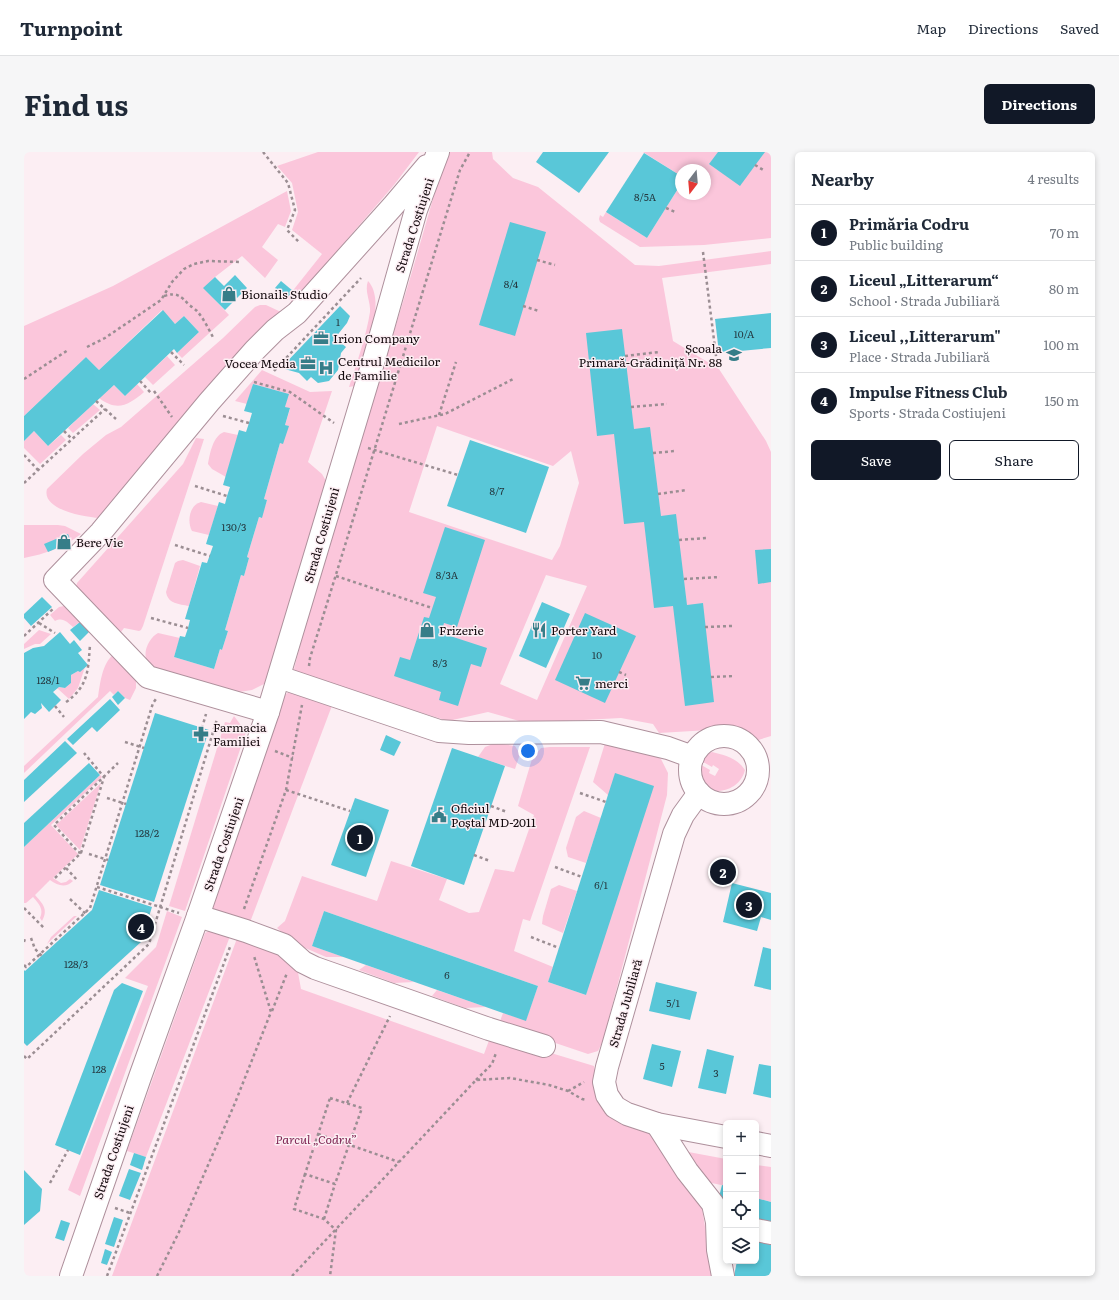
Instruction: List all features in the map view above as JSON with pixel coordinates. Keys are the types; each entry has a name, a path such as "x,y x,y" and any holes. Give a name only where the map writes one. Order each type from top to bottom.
{"street":[{"path":"268,712 148,678 55,580 101,532 255,350 275,330 297,313 393,206 438,153"},
{"name":"Strada Costiujeni","path":"70,1276 140,1077 190,915 257,745 268,712 375,356 416,210 438,153"},
{"path":"279,677 438,731 469,733 601,732 668,748 693,757"},
{"path":"727,736 737,738 746,744 752,751 764,755 758,771 756,782 750,792 742,800 730,804 719,804 708,800 699,793 694,785 690,766 698,748 706,741 716,737 727,736"},
{"name":"Strada Jubiliară","path":"615,1107 607,1095 604,1082 607,1067 674,834 683,815 699,793"},
{"path":"190,915 241,929 284,944 303,962 315,968 502,1033 544,1046"},
{"path":"615,1107 627,1114 657,1124 723,1136"},
{"path":"657,1124 687,1171 713,1204 721,1223 718,1250 723,1276"},
{"path":"759,1144 771,1146"},
{"path":"759,1231 771,1233"}],"path":[{"path":"263,152 288,183 295,210 287,230 299,242"},
{"path":"108,1276 130,1213 241,929 286,790 310,658 460,170 470,152"},
{"path":"755,165 765,171"},
{"path":"666,208 675,212"},
{"path":"703,252 717,364"},
{"path":"537,260 554,265"},
{"path":"87,348 105,338 161,300 172,282 184,269 194,264 208,261 241,262"},
{"path":"274,372 361,278"},
{"path":"164,296 170,294 184,298 190,306 197,311 214,339"},
{"path":"524,306 539,311"},
{"path":"24,379 68,350"},
{"path":"171,352 184,365"},
{"path":"625,356 659,352"},
{"path":"439,415 456,362"},
{"path":"399,424 445,414 515,378"},
{"path":"140,381 153,392 184,433"},
{"path":"253,381 290,392 334,423 341,425"},
{"path":"96,401 116,419"},
{"path":"631,407 666,404"},
{"path":"24,483 105,409"},
{"path":"219,414 249,423"},
{"path":"64,431 72,439"},
{"path":"375,450 458,475"},
{"path":"653,453 675,451"},
{"path":"24,455 38,470"},
{"path":"195,486 227,496"},
{"path":"658,494 687,490"},
{"path":"679,540 706,538"},
{"path":"175,545 210,556"},
{"path":"336,576 432,608"},
{"path":"684,579 720,577"},
{"path":"24,636 60,604"},
{"path":"151,618 188,628"},
{"path":"39,622 55,633"},
{"path":"705,627 732,626"},
{"path":"446,635 448,630 457,632 472,631"},
{"path":"66,702 77,693 87,675 89,666 89,649"},
{"path":"619,672 626,675"},
{"path":"711,677 735,676"},
{"path":"24,965 26,967 41,955 90,908 107,860 153,703 158,696"},
{"path":"24,1056 27,1059 149,944 223,699"},
{"path":"55,706 64,717"},
{"path":"202,728 207,713"},
{"path":"125,742 144,748"},
{"path":"257,745 293,758"},
{"path":"84,753 104,777"},
{"path":"81,853 78,852 54,825 118,763"},
{"path":"55,878 81,853 104,777"},
{"path":"286,790 350,811"},
{"path":"580,793 606,802"},
{"path":"107,798 124,804"},
{"path":"491,806 507,812"},
{"path":"89,854 107,860"},
{"path":"474,855 490,861"},
{"path":"554,867 582,877"},
{"path":"66,868 78,881"},
{"path":"97,887 190,915"},
{"path":"70,899 85,914"},
{"path":"24,908 44,928"},
{"path":"241,929 272,1012"},
{"path":"531,937 559,948"},
{"path":"24,942 25,938"},
{"path":"31,938 35,949 41,955"},
{"path":"157,1276 185,1218 235,1103 294,954"},
{"path":"347,1103 399,997"},
{"path":"292,1276 492,1064"},
{"path":"476,1080 510,1078 541,1084 568,1091 582,1099 615,1107"},
{"path":"324,1219 362,1108 330,1098 294,1209 324,1219 336,1230"},
{"path":"318,1134 399,1162"},
{"path":"50,1183 68,1150"},
{"path":"306,1174 335,1184"},
{"path":"113,1207 130,1213"},
{"path":"330,1276 336,1230"}],"green space":[{"path":"318,152 419,152 394,185 293,302 287,298 322,254 292,230 298,212 292,183 277,166"},
{"path":"449,152 492,152 493,159 513,178 538,187 635,265 659,266 771,251 771,264 662,278 673,341 719,369 766,441 771,452 771,736 752,742 726,729 659,733 653,724 621,718 526,723 488,712 448,721 293,673 316,586 402,306 441,171","holes":["437,426 553,466 571,451 579,483 560,546 552,560 409,512","546,575 587,586 537,700 500,684"]},
{"path":"643,152 771,152 771,238 704,245 640,247 600,222 600,215 603,217 606,212 647,238 675,194 675,200 711,200 711,164 675,164 675,172"},
{"path":"287,191 291,211 285,227 278,224 262,247 278,260 265,278 242,256 215,277 204,288 229,315 182,358 177,353 199,332 184,316 175,324 162,310 99,370 86,357 24,416 24,326 113,286"},
{"path":"368,281 374,291 376,303 375,317 368,348 355,386 349,387 364,340 370,312 370,304 367,293"},
{"path":"266,305 281,312 99,518 66,511 57,507 51,502 47,496 47,489 83,454 106,435 121,427 223,338 255,307"},
{"path":"167,356 175,365 153,385 145,377"},
{"path":"262,370 310,392 332,391 308,462 322,474 326,481 266,683 252,690 239,692 156,668 148,662 145,654 149,642 158,633 180,638 174,657 214,669 220,649 222,650 228,631 225,630 241,575 244,576 249,558 247,557 259,517 261,518 267,500 264,499 280,443 288,426 285,425 290,409 285,407 288,394 253,384 247,404 235,401"},
{"path":"137,384 144,392 123,405 112,405 99,398 114,385 125,396"},
{"path":"93,404 100,410 73,433 68,428"},
{"path":"34,431 48,446 61,435 66,440 40,464 24,448 24,441"},
{"path":"224,432 238,435 226,477 212,469 208,464 211,450 217,437"},
{"path":"196,438 204,439 143,626 139,631 124,628 118,636 76,587 77,583 183,464"},
{"path":"201,502 218,506 209,535 192,531 190,527 190,514 194,507"},
{"path":"24,525 65,526 81,534 68,543 54,549 24,558"},
{"path":"183,560 200,566 189,606 172,601 167,596 166,592 175,563"},
{"path":"64,606 80,622 73,627 63,620 55,621 50,615 59,607"},
{"path":"39,630 51,634 40,644 35,644 24,649 24,644"},
{"path":"113,655 136,680 136,688 130,700 125,698 118,691 114,695 110,691 24,773 24,766 98,697 104,669 109,659"},
{"path":"85,667 78,688 69,699 57,688 65,688 71,683 71,675"},
{"path":"290,691 333,703 249,925 209,913 281,698"},
{"path":"234,716 246,732 185,911 169,906 225,722 230,723"},
{"path":"606,740 652,753 661,759 668,773 667,795 603,1041 598,1051 588,1054 499,1024 503,1013 526,1020 538,986 324,911 312,946 344,957 326,957 296,944 277,928 285,921 302,876 377,901 391,861 447,879 439,900 469,913 479,912 495,869 514,872 534,815 518,806 532,759 541,748 590,747 530,921 523,919 514,951 553,967 548,982 586,995 608,795 593,782"},
{"path":"493,744 515,746 520,754 515,769 478,757 485,747"},
{"path":"712,752 734,760 745,770 740,780 732,787 713,791 704,788 697,782 694,773 696,762 710,770 709,773 715,776 719,769 713,765 712,767 698,759 705,754"},
{"path":"100,775 102,777 51,825 78,854 53,878 61,883 70,879 73,881 68,885 62,885 56,884 50,880 35,895 44,906 45,913 42,921 40,918 40,907 33,897 24,903 24,847"},
{"path":"101,783 80,850 56,825"},
{"path":"584,811 601,818 586,863 568,857 566,848 576,817"},
{"path":"559,885 577,891 563,933 542,924 551,889"},
{"path":"167,911 182,917 80,1196 68,1190 148,986 125,978 156,947"},
{"path":"74,916 77,916 47,944 51,937"},
{"path":"215,928 232,931 146,1157 127,1151 205,933"},
{"name":"Parcul „Codru”","path":"239,933 276,946 297,967 301,989 484,1054 491,1035 594,1066 604,1110 657,1138 701,1202 713,1276 112,1276"},
{"path":"366,965 414,982 394,983 359,970"},
{"path":"437,990 486,1007 465,1008 432,996"},
{"path":"683,1151 723,1158 723,1185 702,1181"},
{"path":"759,1165 771,1167 771,1202 759,1199"}],"building":[{"path":"543,152 609,152 579,193 536,162"},
{"path":"718,152 765,152 740,186 709,164"},
{"path":"644,153 675,172 675,194 647,238 606,212"},
{"path":"510,222 546,232 515,336 479,325"},
{"path":"235,275 247,288 225,310 203,288 215,277 224,286"},
{"path":"281,281 293,291 287,298 275,288"},
{"path":"340,306 350,316 347,323 335,338 346,347 341,353 338,370 329,381 318,383 311,377 307,381 299,373 281,368"},
{"path":"163,310 175,324 184,316 199,332 177,353 174,349 125,396 114,385 48,446 34,431 24,441 24,416 86,357 99,370"},
{"path":"771,313 771,348 719,353 715,319"},
{"path":"622,329 634,429 650,427 661,516 676,514 687,605 703,603 714,702 685,706 673,606 654,608 644,522 624,524 614,434 597,436 586,333"},
{"path":"253,384 289,394 285,407 290,408 285,425 289,426 283,444 280,443 264,499 267,500 262,518 259,517 247,557 249,558 244,576 241,575 225,630 228,631 222,650 220,649 214,669 174,657 180,636 185,637 188,628 190,620 185,619 202,562 207,563 213,546 206,544 219,502 225,504 230,487 223,485 239,430 246,432 252,413 244,411"},
{"path":"470,440 549,467 526,533 447,506"},
{"path":"445,527 485,540 457,627 444,623 441,633 487,648 481,667 471,664 458,706 439,700 441,692 394,676 400,657 410,660 424,617 429,618 436,597 423,593"},
{"path":"68,534 71,542 48,552 44,544"},
{"path":"771,549 771,582 758,584 755,550"},
{"path":"42,597 52,607 31,626 24,618 24,614"},
{"path":"542,602 570,614 546,668 519,656"},
{"path":"585,613 636,636 605,703 555,680"},
{"path":"80,622 89,632 80,641 70,630"},
{"path":"60,632 70,644 74,640 82,650 78,653 88,665 80,672 78,671 71,675 71,683 65,688 59,687 53,692 61,700 49,712 41,703 42,708 35,714 31,712 24,719 24,653 33,648 44,646"},
{"path":"118,691 125,698 118,705 112,697"},
{"path":"110,699 120,710 97,732 92,727 73,745 67,739"},
{"path":"155,713 209,730 154,902 100,885"},
{"path":"386,735 401,742 394,756 380,750"},
{"path":"65,741 77,753 24,802 24,780"},
{"path":"452,748 505,766 464,885 411,866"},
{"path":"89,763 100,775 24,847 24,823"},
{"path":"615,773 654,786 586,995 548,982"},
{"path":"355,798 389,810 366,877 331,865"},
{"path":"732,883 771,893 771,920 761,917 757,931 723,922"},
{"path":"99,890 152,907 141,942 27,1046 24,1043 24,970 25,971 92,910"},
{"path":"324,911 538,986 526,1021 312,946"},
{"path":"763,947 771,949 771,990 754,986"},
{"path":"656,982 697,992 690,1020 649,1011"},
{"path":"122,983 143,991 80,1155 55,1145 114,990"},
{"path":"652,1044 681,1051 672,1087 643,1079"},
{"path":"707,1049 734,1056 726,1094 698,1088"},
{"path":"759,1064 771,1066 771,1098 753,1094"},
{"path":"134,1153 146,1157 142,1170 130,1165"},
{"path":"129,1169 141,1173 130,1200 119,1196"},
{"path":"24,1170 42,1189 40,1211 24,1225"},
{"path":"722,1185 723,1185 723,1202 718,1201"},
{"path":"759,1199 771,1202 771,1226 759,1223"},
{"path":"114,1217 123,1220 114,1247 105,1244"},
{"path":"61,1220 70,1223 64,1241 55,1238"},
{"path":"759,1240 771,1242 771,1276 734,1276 736,1264 759,1264"},
{"path":"105,1249 112,1252 107,1265 101,1263"}],"place":[{"name":"Bionails Studio","path":"229,294"},
{"name":"Irion Company","path":"321,338"},
{"name":"Școala Primară-Grădiniță Nr. 88","path":"734,355"},
{"name":"Vocea Media","path":"308,363"},
{"name":"Centrul Medicilor de Familie","path":"326,368"},
{"name":"Bere Vie","path":"64,542"},
{"name":"Frizerie","path":"427,630"},
{"name":"Porter Yard","path":"539,630"},
{"name":"merci","path":"583,683"},
{"name":"Farmacia Familiei","path":"201,734"},
{"name":"Oficiul Poștal MD-2011","path":"439,815"},
{"name":"Primăria Codru","path":"360,838"},
{"name":"Liceul „Litterarum“","path":"723,872"},
{"name":"Liceul ,,Litterarum\"","path":"749,905"},
{"name":"Impulse Fitness Club","path":"141,927"}]}
